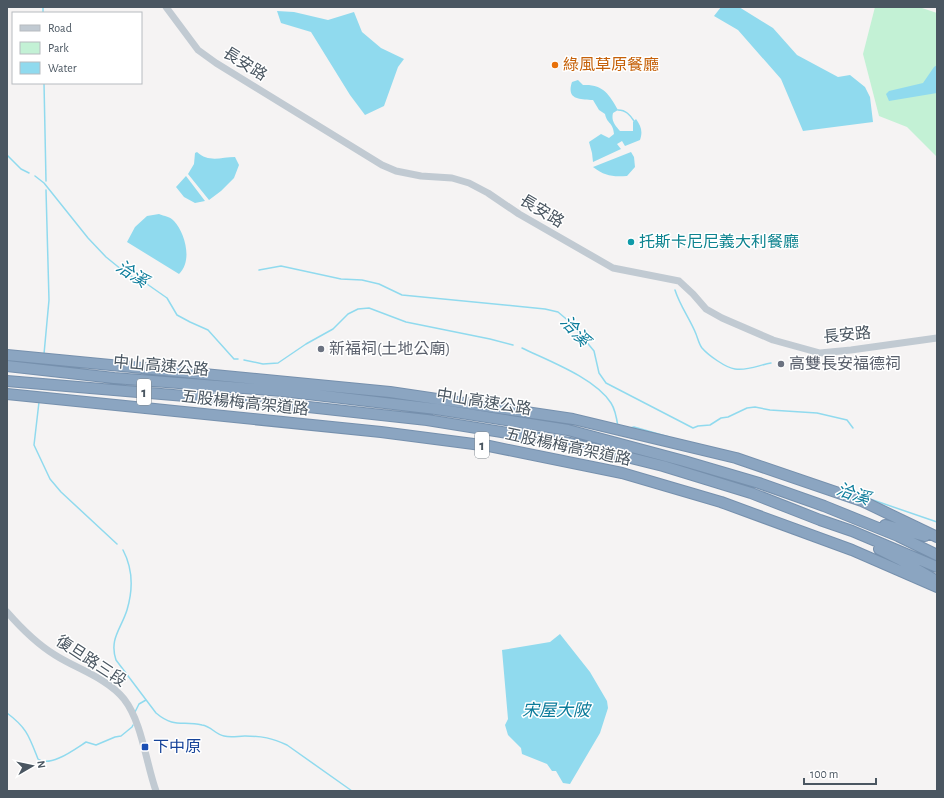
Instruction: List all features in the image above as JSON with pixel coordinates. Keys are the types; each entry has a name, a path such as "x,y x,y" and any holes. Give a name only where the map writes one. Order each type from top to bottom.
{"highway":[{"name":"五股楊梅高架道路","path":"7,355 390,392 573,419 736,458 862,501 937,537"},
{"name":"中山高速公路","path":"7,366 114,378 282,391 436,409 568,430 759,483 824,506 898,536 937,555"},
{"name":"中山高速公路","path":"7,381 281,404 412,418 570,443 663,466 736,488 852,531 937,567"},
{"name":"五股楊梅高架道路","path":"7,394 381,432 489,446 622,473 721,502 852,550 937,587"},
{"path":"824,506 908,531 937,537"},
{"path":"820,520 899,559 937,582"}],"street":[{"name":"長安路","path":"166,7 198,50 216,63 382,165 396,171 421,176 452,178 469,183 488,193 519,214 613,268 679,281 706,309 722,318 773,340 820,353 937,338"},
{"name":"復旦路三段","path":"7,612 16,623 37,642 54,654 105,682 124,699 137,725 156,791"}],"green space":[{"path":"875,7 919,7 937,13 937,157 907,127 879,116 863,54"}],"water":[{"path":"721,7 739,7 773,28 797,55 838,77 850,75 865,87 870,97 873,122 803,131 781,79 738,30 714,16"},
{"path":"277,11 294,12 328,20 354,12 362,32 381,48 404,59 398,67 384,106 365,115 350,95 311,32 281,23"},
{"path":"937,65 937,93 889,101 886,94 889,91 923,83"},
{"path":"578,80 583,85 596,86 600,88 612,99 618,110 613,113 613,121 620,131 633,131 633,122 636,119 641,129 640,140 625,146 622,141 617,144 621,149 593,162 589,142 601,134 609,138 614,134 605,114 599,110 593,100 579,99 571,92 572,82"},
{"path":"197,152 206,157 215,159 235,157 239,165 234,178 209,200 188,174 194,164 195,153"},
{"path":"631,152 634,157 635,167 627,176 609,175 593,167"},
{"path":"186,176 205,201 195,203 184,197 176,187"},
{"path":"159,214 173,220 178,226 184,240 186,247 186,262 179,274 127,242 135,227 147,216"},
{"name":"宋屋大陂","path":"560,634 590,672 607,701 608,708 600,733 570,784 563,783 556,771 552,771 547,764 522,754 521,748 508,735 505,725 508,719 502,650 550,642"}],"waterway":[{"path":"43,7 43,12"},
{"path":"44,84 46,181"},
{"path":"618,110 628,113 634,121"},
{"name":"洽溪","path":"7,155 21,169 29,173"},
{"name":"洽溪","path":"35,176 44,183 88,238 106,257 127,274 147,284 167,298 177,315 208,330 234,359 238,359"},
{"path":"44,354 49,300 46,190"},
{"name":"洽溪","path":"259,270 281,266 341,279 362,280 379,284 402,295 545,309 558,312 571,323 594,351 599,373 606,383 693,428 710,425 721,418 728,417 747,408 755,407 770,410 817,413 847,420 853,428"},
{"path":"675,290 694,328 701,346 722,364 735,369 749,369 771,363"},
{"name":"洽溪","path":"244,360 263,364 278,363 306,344 333,329 348,314 358,309 369,308 406,322 513,345"},
{"name":"洽溪","path":"522,348 571,371 604,394 615,411 618,427"},
{"path":"39,402 34,445 50,479 61,492 117,544"},
{"name":"洽溪","path":"630,428 634,427 669,437"},
{"name":"洽溪","path":"870,499 937,522"},
{"path":"123,550 129,565 131,587 125,617 115,640 114,653 116,660 156,713 174,723 205,726 224,736 262,737 272,739 287,745 352,791"},
{"path":"135,712 139,704 146,700"},
{"path":"7,713 14,718 27,733 38,759 43,761 56,759 86,742 96,745 121,736 133,725"}],"place":[{"name":"綠風草原餐廳","path":"555,65"},
{"name":"托斯卡尼尼義大利餐廳","path":"631,242"},
{"name":"新福祠(土地公廟)","path":"321,349"},
{"name":"高雙長安福德祠","path":"781,364"},
{"name":"下中原","path":"145,747"}]}
